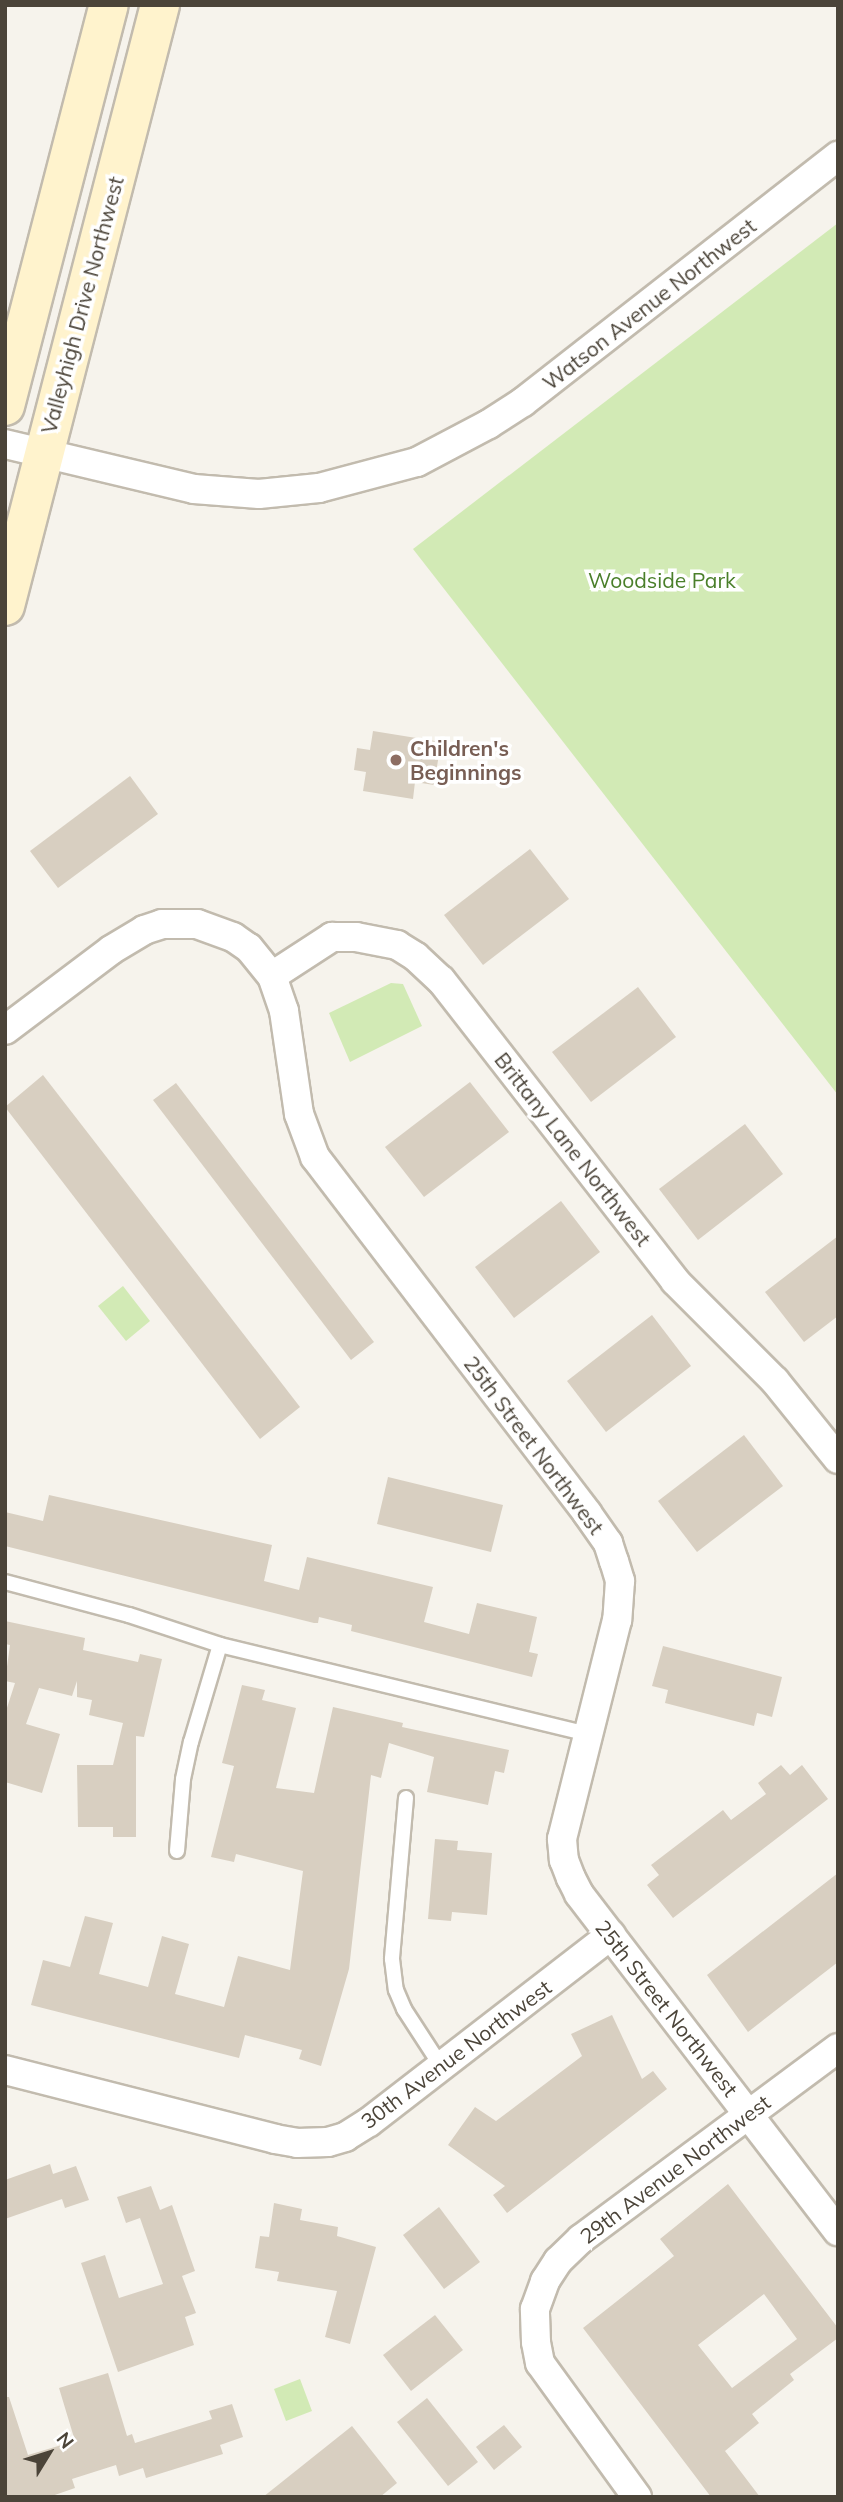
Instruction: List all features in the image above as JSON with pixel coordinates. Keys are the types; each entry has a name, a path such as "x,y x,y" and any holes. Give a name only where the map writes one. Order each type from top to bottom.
{"main road":[{"path":"5,406 109,5"},
{"name":"Valleyhigh Drive Northwest","path":"5,606 160,5"}],"street":[{"name":"Watson Avenue Northwest","path":"5,444 181,486 259,494 287,493 354,481 417,462 489,425 560,374 838,156"},
{"name":"25th Street Northwest","path":"5,1030 119,944 144,930 162,924 197,924 233,937 254,953 272,976 284,1011 299,1114 315,1157 608,1543 620,1580 620,1601 562,1839 564,1860 579,1894 838,2231"},
{"name":"Brittany Lane Northwest","path":"272,976 332,937 356,937 397,945 416,957 449,990 675,1281 775,1381 838,1459"},
{"name":"30th Avenue Northwest","path":"5,2070 297,2143 328,2142 354,2132 611,1935"},
{"name":"29th Avenue Northwest","path":"637,2497 546,2376 536,2342 535,2309 548,2275 566,2252 838,2048"}],"lane":[{"path":"5,1582 129,1615 220,1645 587,1734"},
{"path":"177,1851 183,1779 191,1742 220,1645"},
{"path":"406,1798 392,1959 396,1990 404,2008 441,2066"}],"green space":[{"name":"Woodside Park","path":"838,223 838,1095 413,549"},
{"path":"391,983 403,984 422,1026 350,1062 329,1013"},
{"path":"123,1286 150,1321 126,1341 98,1306"},
{"path":"300,2379 312,2411 286,2421 274,2389"}],"building":[{"name":"Children's Beginnings","path":"373,731 441,742 434,785 415,782 413,799 363,791 366,772 354,770 357,748 370,750"},
{"path":"130,776 158,814 58,888 30,851"},
{"path":"530,849 569,899 483,965 444,915"},
{"path":"638,987 676,1037 591,1102 552,1052"},
{"path":"43,1075 300,1407 260,1439 5,1107"},
{"path":"470,1082 509,1132 424,1197 385,1147"},
{"path":"176,1083 374,1342 351,1360 153,1100"},
{"path":"745,1124 783,1174 698,1240 659,1189"},
{"path":"561,1201 600,1252 514,1318 475,1267"},
{"path":"838,1236 838,1316 804,1342 765,1292"},
{"path":"652,1315 691,1366 606,1432 567,1381"},
{"path":"744,1435 783,1486 697,1552 658,1501"},
{"path":"388,1477 503,1505 491,1552 377,1524"},
{"path":"49,1495 272,1545 264,1581 299,1590 307,1557 433,1587 424,1622 469,1634 477,1603 537,1617 529,1652 538,1654 532,1677 351,1631 352,1625 319,1617 318,1623 314,1623 5,1546 5,1512 43,1521"},
{"path":"5,1621 85,1638 83,1650 138,1662 140,1654 162,1659 144,1737 136,1736 136,1837 113,1837 113,1827 78,1827 77,1765 113,1765 123,1723 89,1715 92,1700 77,1697 77,1681 72,1696 39,1688 26,1724 60,1734 42,1793 5,1782 5,1714 15,1683 5,1681 10,1645 5,1644"},
{"path":"663,1646 782,1677 772,1717 757,1713 754,1726 665,1703 668,1690 652,1686"},
{"path":"242,1685 265,1690 262,1700 296,1708 276,1788 314,1793 333,1707 403,1723 402,1727 509,1750 504,1773 495,1771 488,1805 427,1792 434,1757 389,1743 381,1778 371,1775 349,1969 321,2066 299,2059 302,2050 245,2035 239,2058 31,2005 43,1960 70,1967 85,1916 113,1923 99,1974 148,1987 162,1936 189,1944 175,1994 224,2007 238,1956 290,1970 303,1871 236,1854 234,1862 211,1857 234,1766 222,1763"},
{"path":"781,1765 790,1775 802,1765 828,1799 673,1918 647,1885 659,1875 651,1865 723,1810 731,1820 766,1794 758,1783"},
{"path":"435,1839 458,1841 457,1850 492,1853 487,1915 452,1912 451,1921 428,1919"},
{"path":"838,1873 838,1962 748,2032 707,1975"},
{"path":"612,2015 642,2079 653,2071 667,2089 507,2213 493,2195 505,2186 448,2145 475,2107 496,2121 582,2056 571,2034"},
{"path":"50,2164 53,2174 76,2166 89,2200 65,2208 62,2199 5,2219 5,2180"},
{"path":"728,2184 838,2328 838,2338 790,2374 794,2380 752,2414 759,2423 725,2451 760,2497 711,2497 583,2328 674,2256 660,2239","holes":["764,2294 797,2339 732,2388 698,2345"]},
{"path":"151,2186 160,2210 172,2205 195,2271 182,2276 196,2313 185,2317 194,2345 118,2372 81,2263 105,2255 119,2298 163,2284 140,2218 126,2223 117,2197"},
{"path":"274,2203 302,2209 300,2220 338,2227 337,2236 376,2247 350,2344 325,2337 337,2291 277,2281 279,2272 255,2268 260,2236 269,2237"},
{"path":"439,2207 480,2262 444,2289 403,2235"},
{"path":"435,2315 463,2350 411,2391 383,2355"},
{"path":"108,2373 127,2436 132,2434 135,2443 212,2419 209,2411 232,2404 243,2437 220,2445 223,2454 146,2478 143,2468 119,2476 116,2465 72,2479 75,2488 49,2497 5,2497 5,2397 9,2397 28,2455 75,2441 59,2388"},
{"path":"427,2398 478,2462 448,2486 397,2422"},
{"path":"504,2425 522,2447 494,2470 476,2447"},
{"path":"352,2426 397,2483 380,2497 263,2497"}],"place":[{"name":"Children's Beginnings","path":"396,760"}]}
